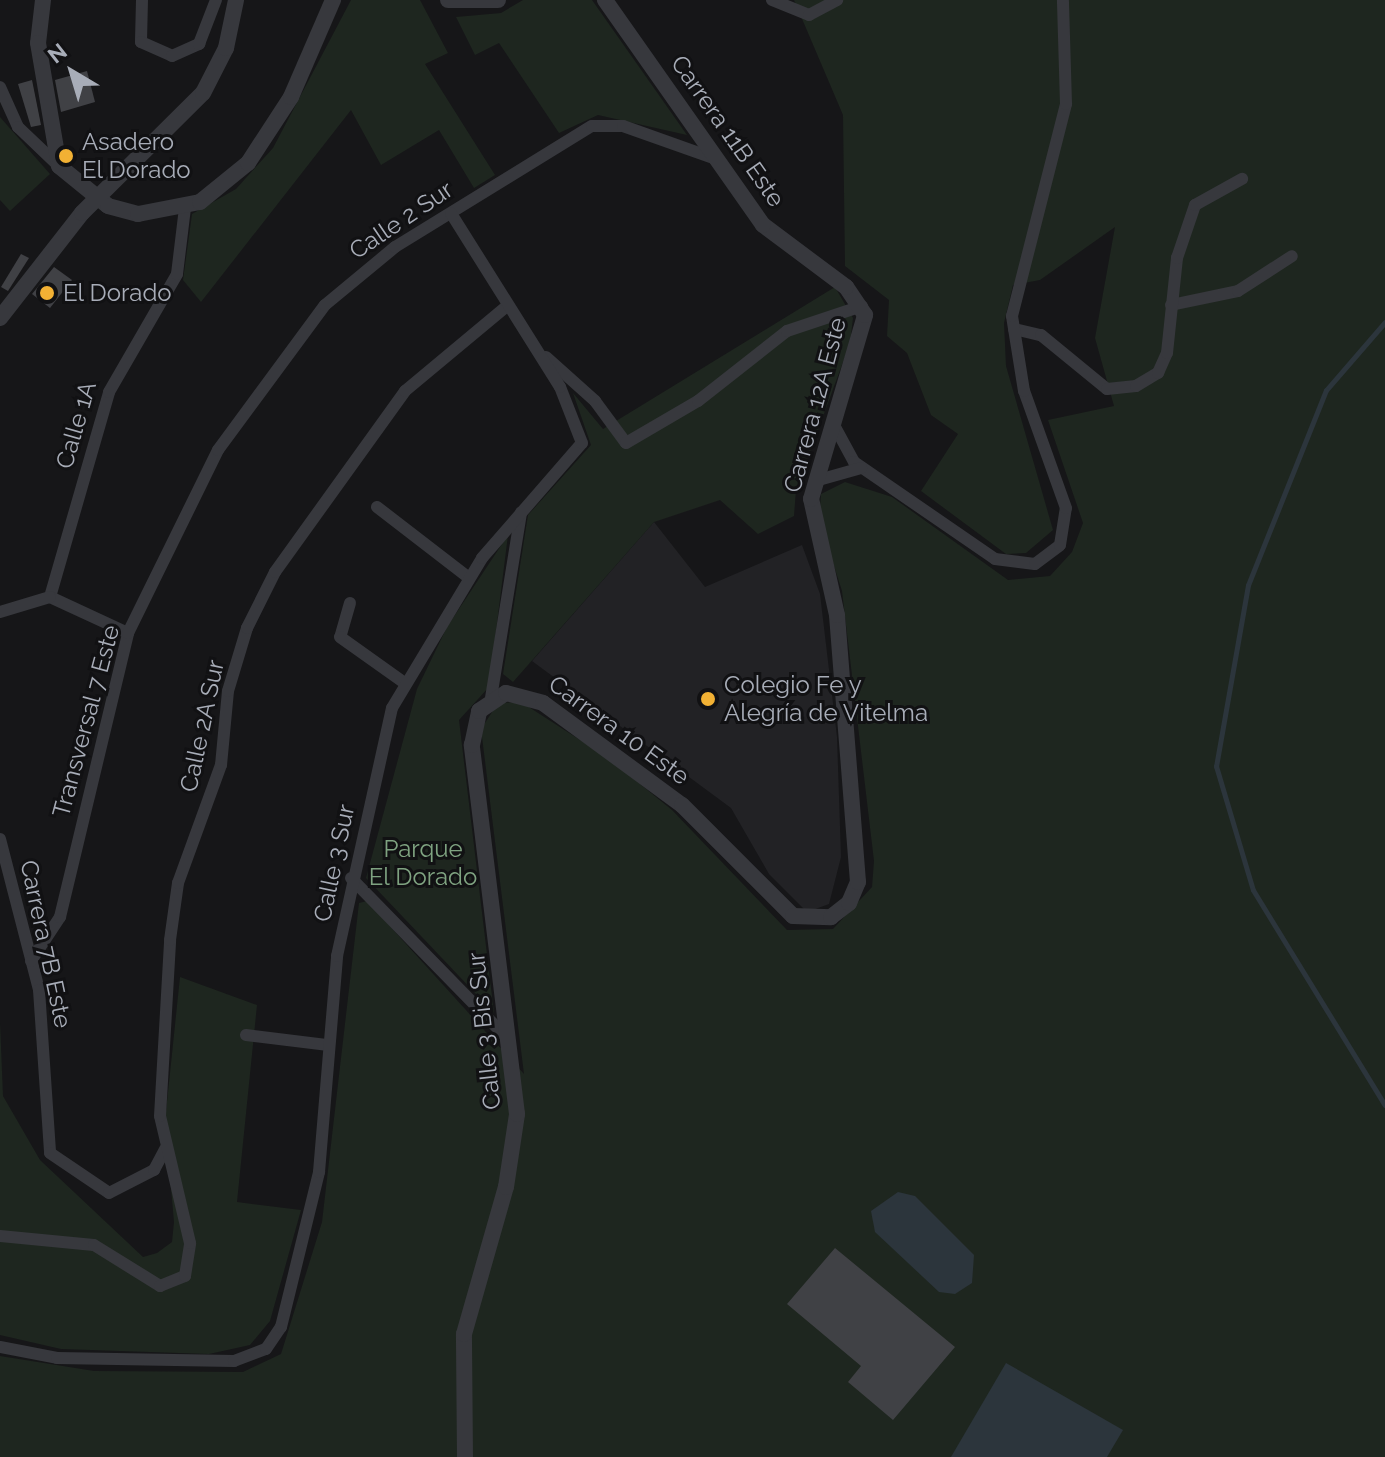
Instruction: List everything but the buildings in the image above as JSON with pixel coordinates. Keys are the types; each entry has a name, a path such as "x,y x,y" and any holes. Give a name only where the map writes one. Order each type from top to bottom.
{"street":[{"path":"43,0 37,32 59,166"},
{"path":"142,0 137,31 147,48 172,56 199,44 216,0"},
{"path":"0,318 96,198 203,93 226,48 236,0"},
{"path":"0,87 18,127 96,198 138,214 185,208 217,193 263,146 333,0"},
{"path":"448,0 498,0"},
{"name":"Carrera 11B Este","path":"605,0 763,225 862,306"},
{"path":"772,0 801,15 837,0"},
{"path":"834,425 861,468 1004,563 1035,564 1060,545 1066,508 1024,391 1014,329 1026,240 1066,104 1063,0"},
{"name":"Calle 2 Sur","path":"195,494 228,436 325,305 395,247 592,126 623,126 716,159"},
{"path":"1014,329 1041,335 1107,389 1136,386 1158,373 1167,353 1171,305 1195,205 1242,179"},
{"name":"Calle 1A","path":"50,597 109,392 177,274 185,208"},
{"path":"451,213 533,343 595,401 626,443 698,401 787,331 862,306"},
{"path":"1171,305 1238,291 1292,256"},
{"name":"Calle 2A Sur","path":"0,1236 94,1245 160,1286 185,1276 192,1255 179,1179 165,1149 160,1058 175,895 221,765 228,691 252,613 405,391 507,306"},
{"name":"Carrera 12A Este","path":"815,920 844,909 859,874 837,615 813,521 814,481 865,330 862,306"},
{"name":"Calle 3 Sur","path":"0,1347 57,1358 234,1361 266,1349 281,1327 319,1172 328,1045 351,878 403,682 468,577 521,510 582,443 580,424 533,343"},
{"path":"814,481 861,468"},
{"name":"Transversal 7 Este","path":"31,961 60,917 128,633 195,494"},
{"path":"377,507 468,577"},
{"path":"491,698 521,510"},
{"path":"0,612 50,597 128,633"},
{"path":"350,603 340,637 403,682"},
{"name":"Carrera 10 Este","path":"491,698 522,693 543,703 682,805 786,912 815,920"},
{"name":"Calle 3 Bis Sur","path":"465,1457 464,1334 512,1163 514,1046 472,736 491,698"},
{"name":"Carrera 7B Este","path":"0,839 31,961 49,1071 50,1153 109,1193 154,1170 165,1149"},
{"path":"351,878 514,1046"},
{"path":"246,1035 328,1045"}],"shaded area":[{"name":"Colegio Fe y Alegría de Vitelma","path":"654,522 705,587 802,545 820,594 837,737 841,857 829,904 807,912 769,874 731,808 532,661"},
{"path":"898,1192 915,1196 974,1255 972,1283 955,1294 939,1292 875,1232 871,1211"},
{"path":"1006,1363 1123,1430 1107,1457 951,1457"}],"green space":[{"path":"351,0 420,0 448,53 425,64 495,175 474,188 439,130 381,165 351,110 201,302 183,280 192,214 236,189 273,148"},
{"path":"523,0 592,0 687,135 598,115 559,133 499,43 475,55 456,17 501,13"},
{"path":"794,0 1385,0 1385,1457 0,1457 0,1356 94,1371 243,1372 281,1354 322,1222 359,903 367,901 524,1074 481,729 498,703 521,702 608,758 672,810 787,930 833,929 872,887 874,861 842,591 819,519 821,494 845,482 892,497 1008,580 1050,576 1072,552 1083,523 1048,420 1114,406 1095,338 1115,227 1040,280 1013,285 1004,323 1006,366 1053,530 1026,553 1006,554 921,491 958,434 931,415 907,353 887,336 889,300 845,266 843,115"},
{"path":"0,117 50,174 10,211 0,200"},
{"path":"835,287 853,318 850,343 796,490 794,516 758,534 720,500 654,522 513,682 503,674 528,515 591,445 573,393 603,429"},
{"name":"Parque El Dorado","path":"508,535 489,687 459,720 494,1013 366,878 417,689 447,627"},
{"path":"180,977 257,1005 237,1202 301,1210 270,1321 250,1345 209,1354 61,1349 0,1335 0,1022 3,1096 40,1160 143,1257 157,1253 172,1242 174,1222 165,1121"}],"waterway":[{"path":"1385,322 1326,390 1248,585 1216,766 1253,890 1385,1105"}],"place":[{"name":"Asadero El Dorado","path":"66,156"},
{"name":"El Dorado","path":"47,293"},
{"name":"Colegio Fe y Alegría de Vitelma","path":"708,699"}]}
